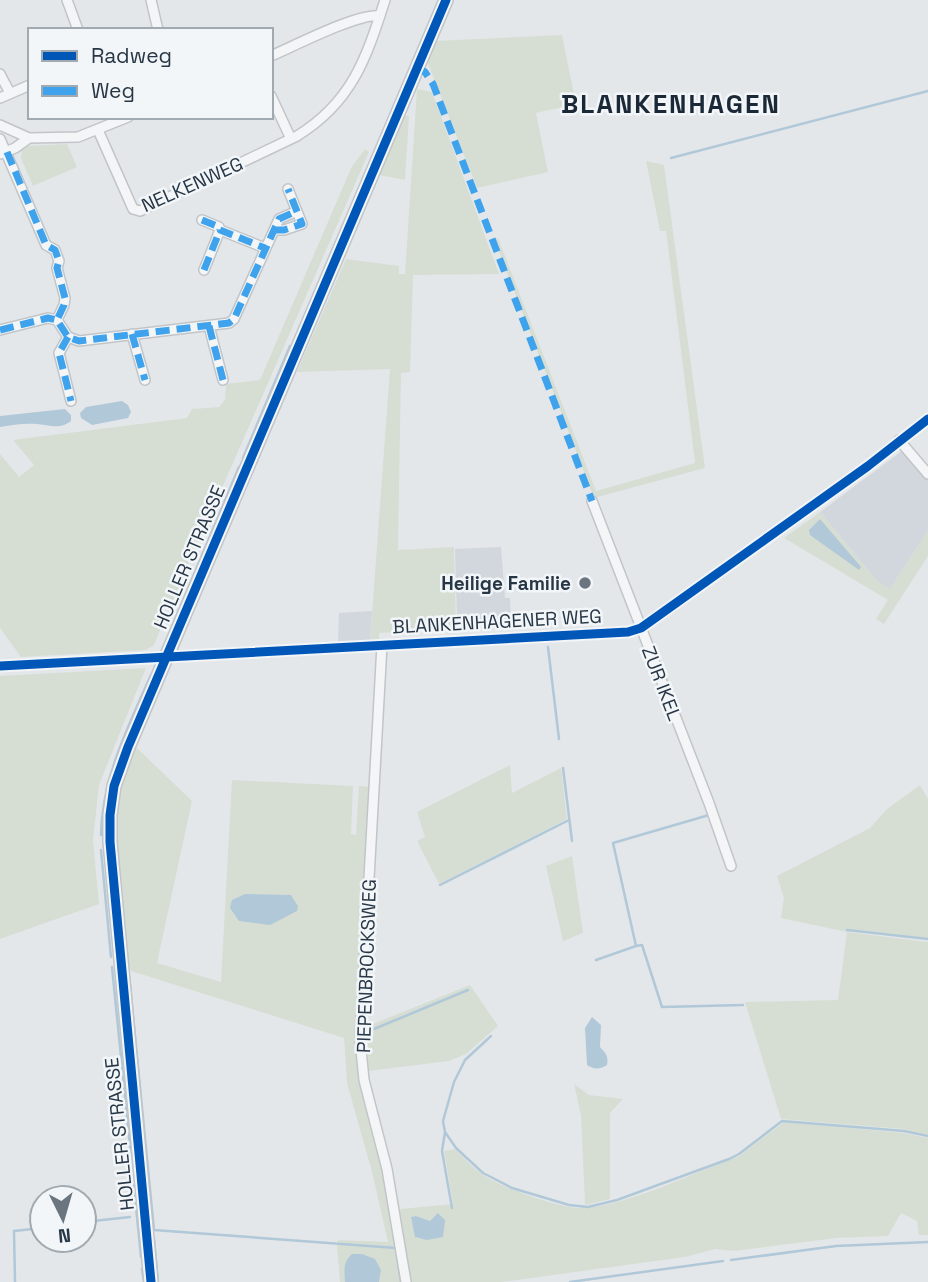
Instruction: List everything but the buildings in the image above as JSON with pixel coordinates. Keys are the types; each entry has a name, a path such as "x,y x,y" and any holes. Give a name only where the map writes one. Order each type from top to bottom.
{"street":[{"path":"67,0 77,28"},
{"path":"151,0 158,28"},
{"name":"NELKENWEG","path":"98,130 133,209 140,211 317,124 349,89 373,38 385,0"},
{"name":"HOLLER STRASSE","path":"151,1282 110,842 114,786 165,657 446,0"},
{"path":"273,55 357,19 380,16"},
{"path":"0,74 10,93"},
{"path":"0,98 28,86"},
{"path":"273,100 291,139"},
{"path":"0,125 29,138 69,139 123,119"},
{"path":"3,153 29,138"},
{"path":"0,139 3,153 46,245 54,250 59,261 57,268 65,298 57,320"},
{"path":"0,330 48,318 57,320 68,337 79,341 229,323 234,319 274,230 284,230 302,223 288,189"},
{"path":"202,220 265,248"},
{"path":"204,270 220,230"},
{"path":"209,326 223,380"},
{"path":"132,334 145,380"},
{"path":"68,337 59,352 71,401"},
{"name":"BLANKENHAGENER WEG","path":"0,666 615,632 641,628 868,466 928,419"},
{"path":"900,440 928,474"},
{"name":"ZUR IKEL","path":"592,501 731,866"},
{"name":"PIEPENBROCKSWEG","path":"382,645 360,1040 364,1080 387,1169 406,1282"}],"shaded area":[{"path":"562,35 576,104 536,113 548,172 477,188 427,61 434,41"},
{"path":"417,89 432,92 499,274 413,275 410,372 401,373 398,550 454,547 456,628 379,633 379,640 370,641 390,369 297,372 346,259 399,266 399,274 405,274"},
{"path":"405,115 409,116 405,180 379,175"},
{"path":"67,144 77,167 33,186 21,158 22,150 29,146"},
{"path":"365,149 369,152 170,607 165,605 160,618 164,621 154,645 146,650 21,657 0,628 0,454 19,477 34,465 13,440 187,418 192,409 219,407 225,400 226,384 260,380 352,166"},
{"path":"646,161 664,165 705,468 594,498 494,239 498,238 596,491 695,463 666,231 660,231"},
{"path":"902,451 928,481 928,531 890,589 878,582 820,512"},
{"path":"820,512 878,582 890,589 928,531 928,556 884,624 876,619 888,600 784,538"},
{"path":"501,547 505,598 510,598 511,621 479,623 479,618 457,619 455,549"},
{"path":"372,611 370,641 338,643 339,613"},
{"path":"146,668 99,785 93,840 99,904 0,939 0,676"},
{"path":"135,746 192,801 157,963 221,982 232,780 353,786 351,834 356,835 359,786 370,787 357,1041 358,1080 384,1170 403,1282 379,1282 381,1270 344,1269 345,1282 340,1282 338,1240 388,1242 347,1083 344,1038 128,970 115,840 120,788"},
{"path":"510,765 512,793 561,768 567,819 439,884 417,841 425,837 417,812"},
{"path":"920,785 928,799 928,938 848,929 847,932 781,918 784,898 777,876 870,828 887,809"},
{"path":"572,856 583,933 563,941 546,866"},
{"path":"847,932 928,942 928,1135 903,1129 781,1119 745,1002 838,1000"},
{"path":"470,985 498,1026 466,1054 449,1061 368,1071 368,1036 372,1033 373,1024"},
{"path":"574,1084 589,1095 623,1099 610,1113 610,1199 585,1205 581,1115"},
{"path":"784,1122 904,1133 928,1138 928,1235 919,1235 917,1221 901,1213 888,1236 836,1238 734,1251 715,1249 685,1257 502,1282 411,1282 400,1209 453,1204 444,1151 455,1149 472,1166 492,1180 548,1202 575,1208 602,1205 639,1195 739,1156","holes":["411,1217 430,1221 433,1217 419,1239 416,1237"]}],"water":[{"path":"122,401 128,405 131,412 128,418 92,425 81,418 80,413 86,407"},
{"path":"65,409 71,415 71,421 62,425 27,424 0,427 0,416"},
{"path":"820,519 861,567 859,570 810,535 809,530"},
{"path":"245,894 291,895 298,906 297,911 270,925 239,921 230,908 232,900"},
{"path":"592,1017 601,1025 600,1047 607,1059 607,1065 600,1068 587,1065 585,1028"},
{"path":"438,1213 445,1220 443,1237 427,1240 415,1237 411,1217 430,1221"},
{"path":"352,1254 362,1254 375,1259 381,1270 379,1282 345,1282 344,1270"}],"waterway":[{"path":"671,158 928,91"},
{"path":"243,458 290,346"},
{"path":"167,639 239,467"},
{"path":"548,647 559,739"},
{"path":"101,835 102,814 111,773 125,733 151,675"},
{"path":"596,960 636,946 613,843 709,815 658,682"},
{"path":"563,768 572,841"},
{"path":"440,885 569,820"},
{"path":"101,850 111,957"},
{"path":"847,930 928,939"},
{"path":"636,946 642,945 662,1007 743,1005"},
{"path":"112,967 141,1257"},
{"path":"129,975 154,1230 396,1248 401,1282"},
{"path":"374,1029 468,990"},
{"path":"491,1036 465,1060 454,1082 443,1121 445,1132 456,1148 483,1173 512,1188 569,1205 588,1207 617,1200 729,1159 782,1121 904,1131 928,1136"},
{"path":"445,1132 442,1151 452,1208"},
{"path":"98,1220 130,1217"},
{"path":"15,1282 14,1231 28,1230"},
{"path":"154,1239 158,1282"},
{"path":"731,1260 836,1246 928,1242"},
{"path":"570,1282 723,1261"},
{"path":"142,1269 144,1282"}],"marked path":[{"path":"417,68 425,72 433,84 592,501"},
{"path":"7,152 46,245 55,250 59,261 57,268 65,298 57,320 68,337 79,341 229,323 234,319 279,219 297,211"},
{"path":"274,230 302,224 288,189"},
{"path":"202,220 265,248"},
{"path":"204,270 220,230"},
{"path":"0,330 48,318 57,320"},
{"path":"209,326 223,380"},
{"path":"132,334 145,380"},
{"path":"68,337 59,353 71,401"}],"cycle path":[{"path":"151,1282 110,842 114,786 128,747 446,0"},
{"path":"0,666 628,632 641,628 868,466 928,419"}],"place":[{"name":"Heilige Familie","path":"585,583"}],"district":[{"name":"BLANKENHAGEN","path":"671,104"}]}
